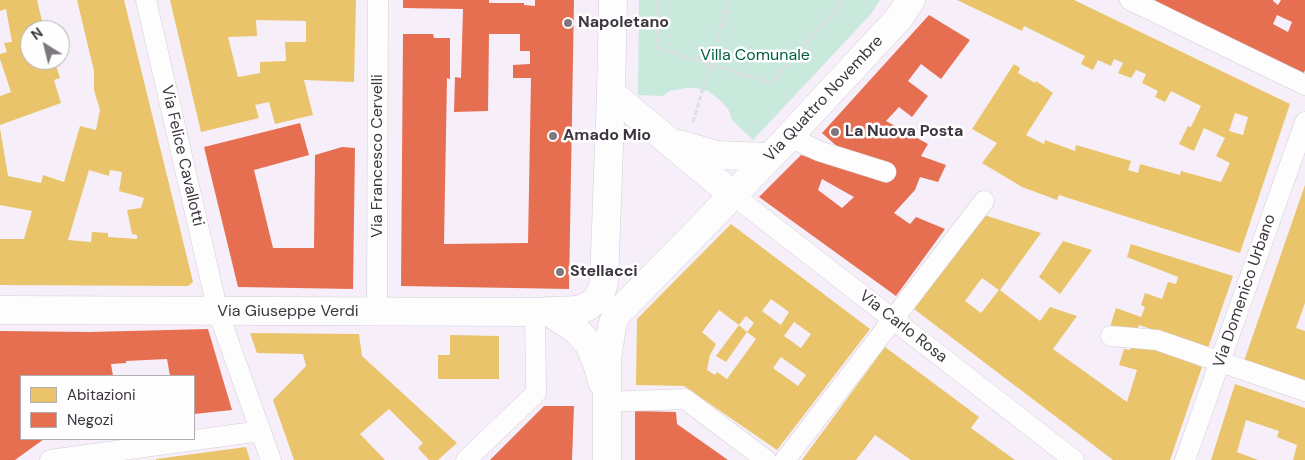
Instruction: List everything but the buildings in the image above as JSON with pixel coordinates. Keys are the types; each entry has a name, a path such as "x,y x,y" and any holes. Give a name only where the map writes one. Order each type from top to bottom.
{"street":[{"name":"Via Felice Cavallotti","path":"146,0 218,312 271,460"},
{"name":"Via Francesco Cervelli","path":"378,0 378,312"},
{"path":"613,0 612,93 678,144 733,195"},
{"name":"Via Quattro Novembre","path":"607,402 607,359 612,326 616,315 624,304 789,137 899,18 911,0"},
{"path":"1130,0 1305,85"},
{"name":"Via Giuseppe Verdi","path":"0,310 542,312 577,310 587,307 596,300 602,290 604,280 612,93"},
{"name":"Via Domenico Urbano","path":"1185,460 1305,122"},
{"path":"789,137 819,151 886,172"},
{"path":"678,144 716,155 770,157"},
{"name":"Via Carlo Rosa","path":"733,195 1074,460"},
{"path":"785,460 984,201"},
{"path":"466,460 536,393 542,312 576,330 589,344 597,363 607,402 607,460"},
{"path":"1111,336 1157,340 1305,391"},
{"path":"607,402 685,399 766,460"},
{"path":"50,460 261,431"}],"path":[{"path":"658,0 657,48 771,83 845,0"},
{"path":"678,144 709,64 729,0"}],"green space":[{"name":"Villa Comunale","path":"639,0 880,0 871,14 753,140 732,120 728,109 720,100 708,91 686,88 670,91 662,96 638,95"}],"place":[{"name":"Napoletano","path":"568,23"},
{"name":"La Nuova Posta","path":"835,132"},
{"name":"Amado Mio","path":"553,136"},
{"name":"Stellacci","path":"560,272"}]}
